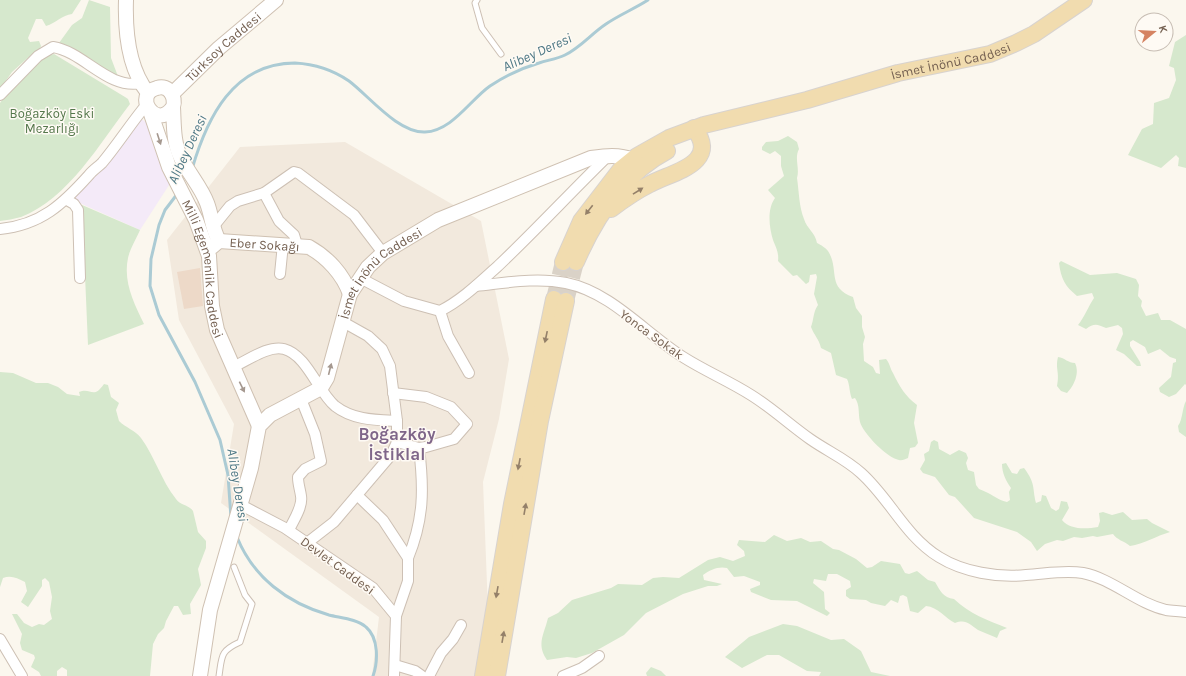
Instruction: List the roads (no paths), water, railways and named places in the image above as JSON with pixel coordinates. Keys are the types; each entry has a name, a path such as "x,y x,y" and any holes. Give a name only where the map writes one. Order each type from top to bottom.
{"main road":[{"name":"İsmet İnönü Caddesi","path":"639,163 669,138 697,132 774,106 807,100 898,73 990,54 1034,34 1084,0"},
{"path":"595,223 623,200 643,187 680,172 692,164 700,155 702,145 697,132"},
{"path":"639,163 629,178 605,207 570,262 581,221 621,169 639,163"},
{"path":"484,676 520,458 560,300 497,676"}],"street":[{"name":"Milli Egemenlik Caddesi","path":"126,0 126,26 130,50 169,167 189,206 209,256 212,306 217,330 232,367 254,411 259,426"},
{"name":"Türksoy Caddesi","path":"172,100 219,48 276,0"},
{"path":"0,95 38,56 54,47 67,52 112,79 130,86 146,98 153,113 162,115 167,114 172,100"},
{"path":"0,229 37,220 67,200 92,171 102,164 152,90 160,87 169,90 172,100 176,142 180,158 208,204 213,227 219,241"},
{"path":"341,276 353,279 360,278 404,301 440,311 466,295 476,286 533,233 558,205 609,156"},
{"name":"İsmet İnönü Caddesi","path":"321,388 327,378 350,294 368,267 384,253 438,220 591,158 609,156 627,157 639,163"},
{"path":"213,227 230,206 238,201 264,193 280,180 294,172 298,173 354,215 384,253"},
{"path":"264,193 278,221 294,235 298,245"},
{"path":"67,200 74,204 78,210 80,278"},
{"name":"Eber Sokağı","path":"209,256 214,244 219,241 283,244 309,247 319,252 341,276 350,294"},
{"path":"280,274 283,244"},
{"name":"Yonca Sokak","path":"476,286 543,280 566,283 583,288 621,310 683,357 752,395 811,440 862,473 919,542 940,558 964,567 1000,576 1059,571 1082,573 1103,579 1165,610 1186,612"},
{"path":"440,311 448,336 469,373"},
{"path":"307,543 334,522 391,455 397,442 397,422 390,366 382,349 368,336 343,322"},
{"path":"232,367 271,350 284,349 295,355 335,405 362,419 397,422"},
{"path":"200,676 210,610 228,563 239,509 251,468 259,426 270,415 321,388"},
{"path":"393,393 426,397 451,407 466,424 454,438 419,448 397,442"},
{"path":"289,530 301,504 302,498 298,485 298,477 305,469 320,461 315,434 301,399"},
{"path":"254,411 263,415 270,415"},
{"path":"394,676 396,616 408,581 408,558 415,541 422,516 423,491 419,448"},
{"path":"357,495 383,520 408,558"},
{"name":"Devlet Caddesi","path":"239,509 289,530 373,588 396,616"},
{"path":"429,676 440,653 453,639 461,625"},
{"path":"0,639 22,676"},
{"path":"563,676 584,672 599,656"},
{"path":"395,665 415,671 422,676"}],"lane":[{"path":"477,0 475,3 482,28 501,54"},
{"path":"219,676 223,655 228,648 240,642 252,604 245,595 228,563"}],"waterway":[{"name":"Alibey Deresi","path":"192,169 206,131 215,113 226,97 239,83 255,72 273,65 295,63 316,66 330,71 349,81 394,120 415,131 425,132 435,130 452,121 496,82 526,67 565,55 606,24 648,0"},
{"name":"Alibey Deresi","path":"178,193 165,210 159,225 151,259 150,286 159,315 195,382 220,440 228,475 231,518"},
{"name":"Alibey Deresi","path":"237,537 252,564 262,576 286,596 314,610 329,615 354,620 366,627 373,637 376,650 376,664 373,676"}],"tunnel":[{"path":"554,299 563,262"},
{"path":"566,301 576,262"}],"district":[{"name":"Boğazköy İstiklal","path":"397,444"}],"park label":[{"name":"Boğazköy Eski Mezarlığı","path":"52,120"}]}
